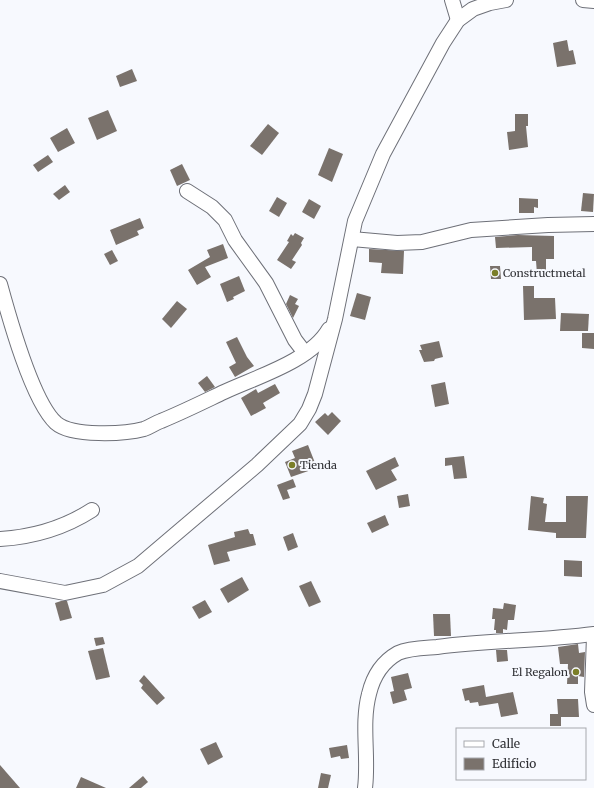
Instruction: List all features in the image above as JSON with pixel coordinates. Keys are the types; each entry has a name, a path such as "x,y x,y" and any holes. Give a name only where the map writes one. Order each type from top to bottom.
{"street":[{"path":"452,0 458,20"},
{"path":"0,581 65,593 103,585 138,566 257,465 300,424 309,409 315,394 335,319 355,222 384,154 458,20 473,9 490,2 506,0"},
{"path":"583,0 594,1"},
{"path":"187,191 212,207 225,220 235,240 266,283 295,340 305,353"},
{"path":"352,239 397,243 422,242 472,230 548,225 594,224"},
{"path":"0,284 26,368 43,406 57,424 64,429 108,435 145,429 180,414 225,391 263,376 305,353 324,339 335,319"},
{"path":"0,539 18,538 51,530 73,522 92,510"},
{"path":"365,788 366,708 369,693 376,675 383,665 392,657 405,651 460,644 594,635 592,692 594,705"}],"building":[{"path":"567,40 569,51 573,50 576,64 557,67 553,43"},
{"path":"132,69 137,81 120,87 116,76"},
{"path":"108,110 117,131 97,140 88,118"},
{"path":"515,114 528,114 528,126 526,126 528,147 509,150 507,132 515,131"},
{"path":"268,124 279,133 262,155 250,146"},
{"path":"67,128 75,143 58,152 50,138"},
{"path":"329,148 343,154 332,182 318,175"},
{"path":"48,155 53,162 38,172 33,165"},
{"path":"182,164 190,180 177,186 170,170"},
{"path":"65,185 70,192 59,200 53,194"},
{"path":"583,193 594,194 593,212 581,211"},
{"path":"277,197 287,203 279,217 269,211"},
{"path":"519,198 538,199 538,208 534,207 534,213 519,213"},
{"path":"309,199 321,206 314,219 302,212"},
{"path":"140,218 144,228 137,231 139,235 116,245 110,230"},
{"path":"295,233 304,238 301,243 302,245 292,260 296,262 291,269 277,260 289,242 287,241 291,234 293,236"},
{"path":"518,235 554,236 554,259 546,259 546,274 537,274 536,261 532,261 532,247 496,248 495,237"},
{"path":"223,244 228,258 205,267 211,277 197,285 188,270 210,257 207,250"},
{"path":"369,249 404,251 403,274 381,273 382,263 369,262"},
{"path":"112,250 118,261 110,265 104,254"},
{"name":"Constructmetal","path":"490,266 500,266 501,279 491,279"},
{"path":"239,276 245,291 227,302 220,284"},
{"path":"523,286 534,286 534,298 555,298 556,319 524,320"},
{"path":"357,293 371,297 365,320 350,316"},
{"path":"290,295 298,299 295,304 299,306 293,318 286,304"},
{"path":"177,301 187,309 171,328 162,319"},
{"path":"561,313 589,314 588,331 560,331"},
{"path":"582,333 594,333 594,349 582,348"},
{"path":"237,337 247,357 254,366 235,377 229,367 236,363 226,342"},
{"path":"439,341 443,357 435,359 434,361 424,362 419,350 422,350 420,345"},
{"path":"207,376 215,387 205,392 198,383"},
{"path":"445,382 449,404 435,407 431,385"},
{"path":"275,384 280,393 263,403 266,408 251,416 241,398 256,389 258,393"},
{"path":"332,412 341,421 328,435 315,422 325,413 328,416"},
{"path":"308,445 317,468 291,477 285,462 295,458 292,451"},
{"path":"464,456 467,478 454,479 452,465 445,466 445,458"},
{"path":"395,457 399,466 391,470 397,480 376,490 366,471"},
{"path":"293,479 296,487 287,490 290,498 283,500 277,485"},
{"path":"408,494 410,506 399,508 397,496"},
{"path":"531,496 544,498 543,503 547,504 545,522 566,522 566,496 588,496 586,538 556,538 556,533 528,530"},
{"path":"385,515 389,525 372,533 367,523"},
{"path":"248,529 250,534 253,534 256,545 227,552 230,561 214,565 208,545 235,537 234,532"},
{"path":"293,533 298,547 288,551 283,537"},
{"path":"564,560 582,561 582,577 564,576"},
{"path":"242,577 249,590 228,603 220,589"},
{"path":"311,581 321,602 309,607 299,586"},
{"path":"205,600 212,612 199,619 192,607"},
{"path":"67,601 72,618 60,621 55,603"},
{"path":"504,603 516,605 514,620 508,620 507,630 503,629 503,633 496,633 496,630 494,630 495,619 492,619 493,608 503,609"},
{"path":"433,614 450,614 451,636 434,636"},
{"path":"103,637 105,644 96,646 94,638"},
{"path":"578,644 579,653 585,652 584,677 578,676 578,684 567,684 568,664 560,664 558,647"},
{"path":"103,648 110,677 96,680 88,651"},
{"path":"496,650 507,650 508,661 497,662"},
{"path":"408,673 412,688 404,690 407,700 393,704 390,692 394,691 391,677"},
{"path":"144,675 165,698 157,705 141,688 143,685 139,681"},
{"path":"484,685 486,697 513,692 518,714 501,717 498,703 479,706 478,702 470,703 469,700 465,701 462,689"},
{"path":"557,699 578,699 579,717 561,717 561,726 550,726 550,714 558,714"},
{"path":"216,742 223,757 208,765 200,749"},
{"path":"347,745 349,758 341,759 340,756 331,758 329,748"},
{"path":"0,765 20,788 0,788"},
{"path":"321,773 331,775 328,788 318,788"},
{"path":"143,776 148,782 141,788 129,788"},
{"path":"81,777 106,788 76,788"}],"place":[{"name":"Constructmetal","path":"495,273"},
{"name":"Tienda","path":"292,465"},
{"name":"El Regalon","path":"576,672"}]}
